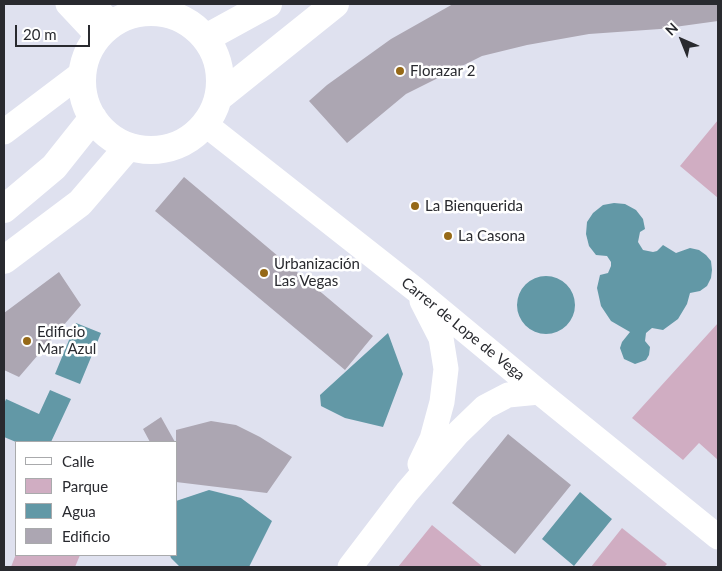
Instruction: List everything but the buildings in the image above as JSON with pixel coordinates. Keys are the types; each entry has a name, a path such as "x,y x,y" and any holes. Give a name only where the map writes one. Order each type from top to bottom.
{"street":[{"path":"68,4 105,30"},
{"path":"92,4 105,30"},
{"path":"206,38 268,4"},
{"path":"219,97 219,65 206,38 194,26 167,8 128,16 105,30 88,53 82,73 84,96 93,118 108,135 128,146 149,150 170,148 190,138 205,124 219,97 335,4"},
{"path":"4,132 82,73"},
{"path":"4,209 54,167 93,118"},
{"name":"Carrer de Lope de Vega","path":"205,124 416,290 717,536"},
{"path":"4,260 80,203 128,146"},
{"path":"407,492 432,439 442,402 446,369 441,338 416,290"},
{"path":"350,567 407,492 457,434 485,406 508,395 539,392"}],"green space":[{"path":"718,120 718,198 680,166"},
{"path":"718,323 718,460 699,443 683,460 632,418"},
{"path":"432,525 483,567 398,567"},
{"path":"622,528 667,564 664,567 591,567"},
{"path":"15,556 80,556 75,567 11,567"}],"water":[{"path":"625,204 636,210 643,219 645,229 640,232 638,242 643,250 657,251 663,245 676,253 690,248 699,250 711,261 711,278 707,286 700,291 690,293 687,304 678,319 663,330 652,328 646,333 645,341 650,347 649,355 646,360 635,364 624,359 620,348 630,332 611,321 601,306 597,288 600,275 608,273 611,262 607,256 596,255 589,246 586,234 587,222 593,213 603,205"},
{"path":"540,276 552,276 567,284 575,299 575,311 567,326 552,334 540,334 525,326 517,311 517,299 525,284"},
{"path":"76,323 101,333 80,384 55,374"},
{"path":"388,333 403,374 383,427 345,418 321,406 320,395"},
{"path":"50,390 71,399 51,441 15,442 4,437 4,404 6,399 39,414"},
{"path":"209,490 241,498 272,521 249,567 180,567 170,556 178,556 178,500"},
{"path":"580,492 612,519 574,566 542,539"}],"place":[{"name":"Florazar 2","path":"400,71"},
{"name":"La Bienquerida","path":"415,206"},
{"name":"La Casona","path":"448,236"},
{"name":"Urbanización Las Vegas","path":"264,273"},
{"name":"Edificio Mar Azul","path":"27,341"}]}
